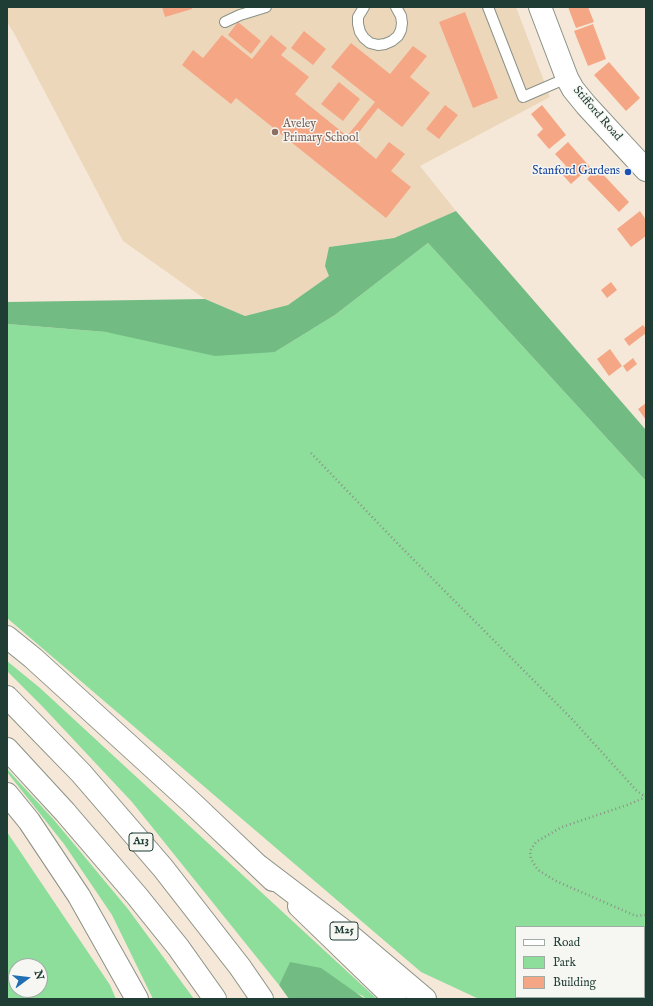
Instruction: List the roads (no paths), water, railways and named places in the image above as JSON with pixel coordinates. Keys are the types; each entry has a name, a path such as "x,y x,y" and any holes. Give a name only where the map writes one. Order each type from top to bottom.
{"main road":[{"name":"Stifford Road","path":"540,7 567,78 573,89 646,170"},
{"path":"7,637 33,658 260,867 395,999"},
{"name":"A13","path":"7,697 81,773 163,868 240,966 262,999"},
{"path":"7,749 65,812 133,890 178,947 216,999"},
{"path":"7,794 29,821 79,896 137,999"},
{"name":"M25","path":"260,867 348,934 425,999"}],"lane":[{"path":"225,22 266,7"},
{"path":"364,7 358,17 360,32 370,43 378,45 392,41 398,36 401,30 401,16 396,7"},
{"path":"488,7 523,97 567,78"}],"place":[{"name":"Aveley Primary School","path":"275,132"},
{"name":"Stanford Gardens","path":"628,172"}]}
